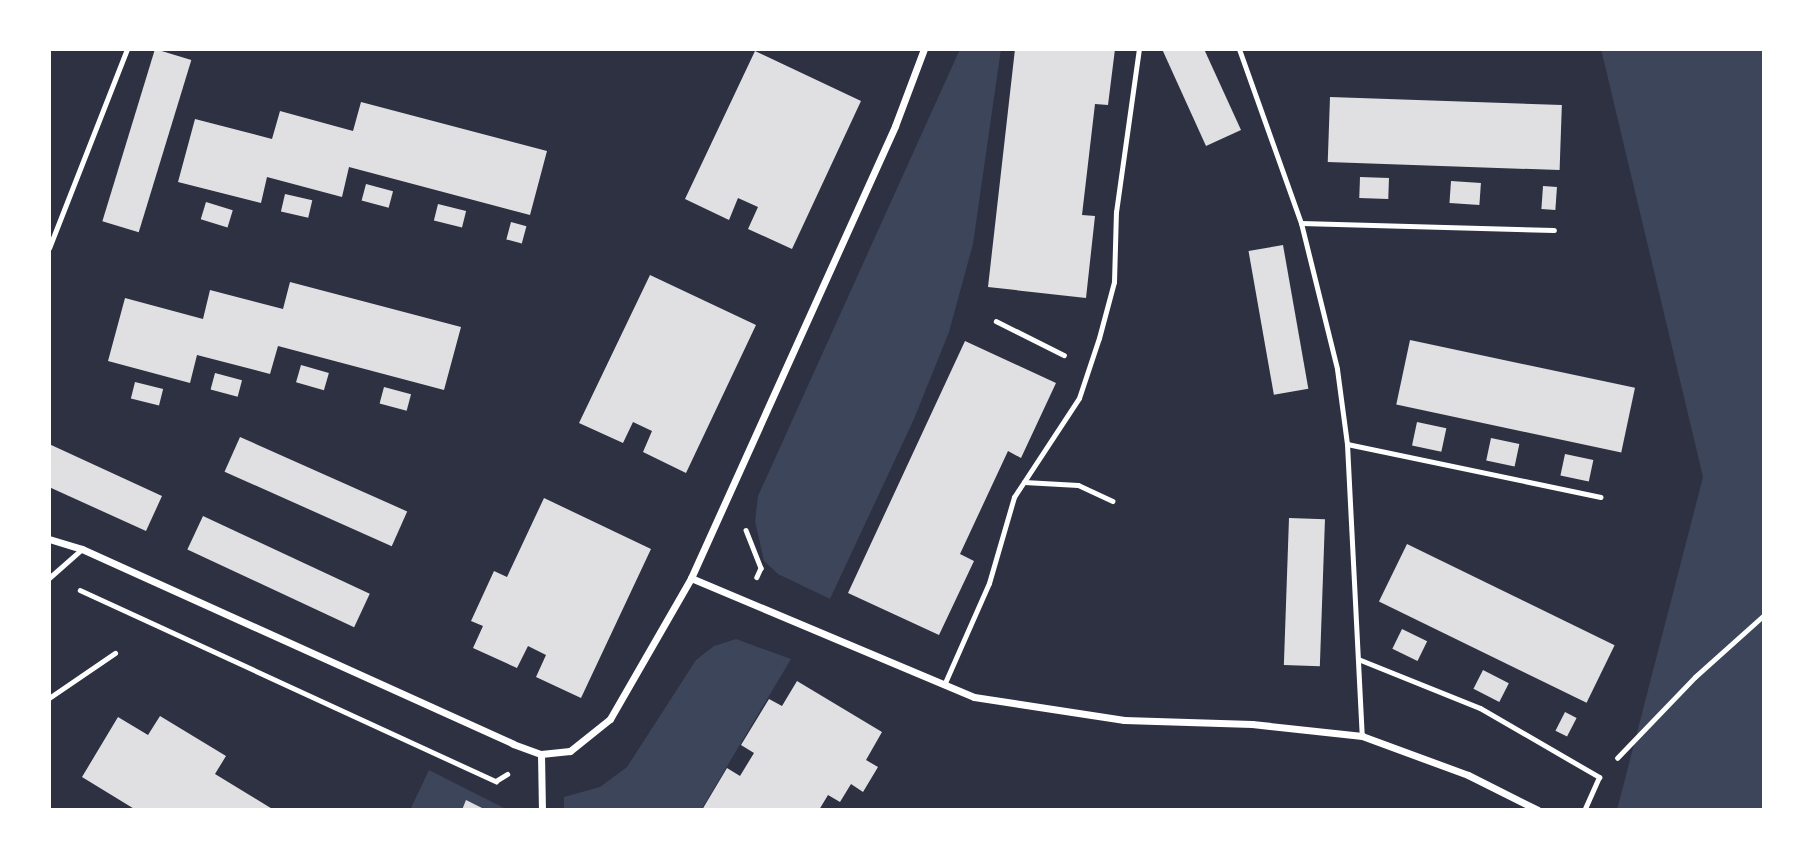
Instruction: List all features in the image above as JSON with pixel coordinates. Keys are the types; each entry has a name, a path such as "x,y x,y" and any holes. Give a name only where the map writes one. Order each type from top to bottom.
{"street":[{"path":"49,539 82,549 541,754 570,751 610,719 691,579 895,126 925,49"},
{"path":"691,579 974,697 1027,708 1124,720 1252,724 1362,736 1468,775 1538,810"},
{"path":"541,754 542,810"}],"lane":[{"path":"49,248 127,49"},
{"path":"944,685 989,583 1014,497 1079,398 1090,367 1114,282 1116,212 1139,49"},
{"path":"1239,49 1301,223 1337,369 1347,444 1362,736"},
{"path":"1301,223 1555,230"},
{"path":"1347,444 1601,497"},
{"path":"1024,482 1078,485 1113,501"},
{"path":"50,577 82,549"},
{"path":"49,698 115,653"},
{"path":"1358,659 1480,708 1599,777 1584,810"}],"path":[{"path":"996,321 1090,367"},
{"path":"50,577 496,780 541,754"},
{"path":"1599,777 1695,677 1764,615"}],"shaded area":[{"path":"960,49 1001,49 973,244 949,332 914,419 830,599 778,574 764,561 755,521 758,496"},
{"path":"1601,49 1764,49 1764,810 1617,810 1703,477"},
{"path":"736,639 791,659 701,810 564,810 564,797 600,787 627,767 696,660 714,646"},
{"path":"429,770 508,810 410,810"}],"building":[{"path":"155,49 191,60 139,232 102,221"},
{"path":"1015,49 1115,49 1108,105 1095,104 1082,215 1095,216 1086,298 988,287"},
{"path":"1162,49 1204,49 1241,130 1206,146"},
{"path":"755,51 861,101 792,249 748,229 758,207 738,198 729,220 685,199"},
{"path":"1330,97 1562,105 1560,170 1328,162"},
{"path":"361,102 547,151 530,215 349,167 342,197 267,177 261,203 178,182 195,119 272,139 280,111 353,131"},
{"path":"1360,177 1389,178 1388,199 1359,198"},
{"path":"1451,181 1481,183 1479,205 1449,203"},
{"path":"366,184 393,191 389,208 362,200"},
{"path":"1543,186 1557,187 1555,210 1541,209"},
{"path":"285,194 312,200 308,218 281,212"},
{"path":"206,202 233,210 228,227 201,219"},
{"path":"438,204 466,211 462,228 434,220"},
{"path":"511,222 526,226 522,244 506,239"},
{"path":"1283,245 1308,389 1274,395 1249,251"},
{"path":"650,275 756,325 686,473 643,452 652,431 633,422 623,443 579,423"},
{"path":"290,282 461,327 444,390 278,346 270,374 197,355 190,383 108,361 125,298 203,319 210,290 283,309"},
{"path":"1410,340 1635,388 1621,452 1396,405"},
{"path":"965,341 1056,383 1021,458 1008,451 960,554 974,561 939,635 848,593"},
{"path":"301,365 329,373 324,390 296,382"},
{"path":"215,373 242,380 238,397 211,389"},
{"path":"135,382 163,389 159,406 131,398"},
{"path":"384,387 411,394 407,411 380,403"},
{"path":"1417,422 1446,428 1441,452 1412,445"},
{"path":"240,437 407,511 392,546 225,472"},
{"path":"1491,438 1519,444 1515,467 1486,460"},
{"path":"49,444 162,496 146,531 49,487"},
{"path":"1565,454 1593,460 1589,482 1560,476"},
{"path":"544,498 651,549 581,698 536,677 546,655 528,646 517,668 473,648 483,626 471,621 494,571 507,577"},
{"path":"203,516 370,594 354,627 187,550"},
{"path":"1289,518 1325,519 1320,666 1284,665"},
{"path":"1407,544 1615,645 1587,703 1379,602"},
{"path":"1402,629 1427,641 1418,661 1392,649"},
{"path":"1483,670 1509,683 1499,702 1473,689"},
{"path":"797,681 882,732 866,760 878,767 863,792 851,784 840,802 828,795 819,810 702,810 727,768 740,776 754,753 741,745 769,699 782,706"},
{"path":"1565,712 1577,718 1567,737 1555,731"},
{"path":"160,716 226,756 215,774 274,810 136,810 82,777 118,717 148,735"},
{"path":"466,800 482,808 481,810 462,810"}]}
